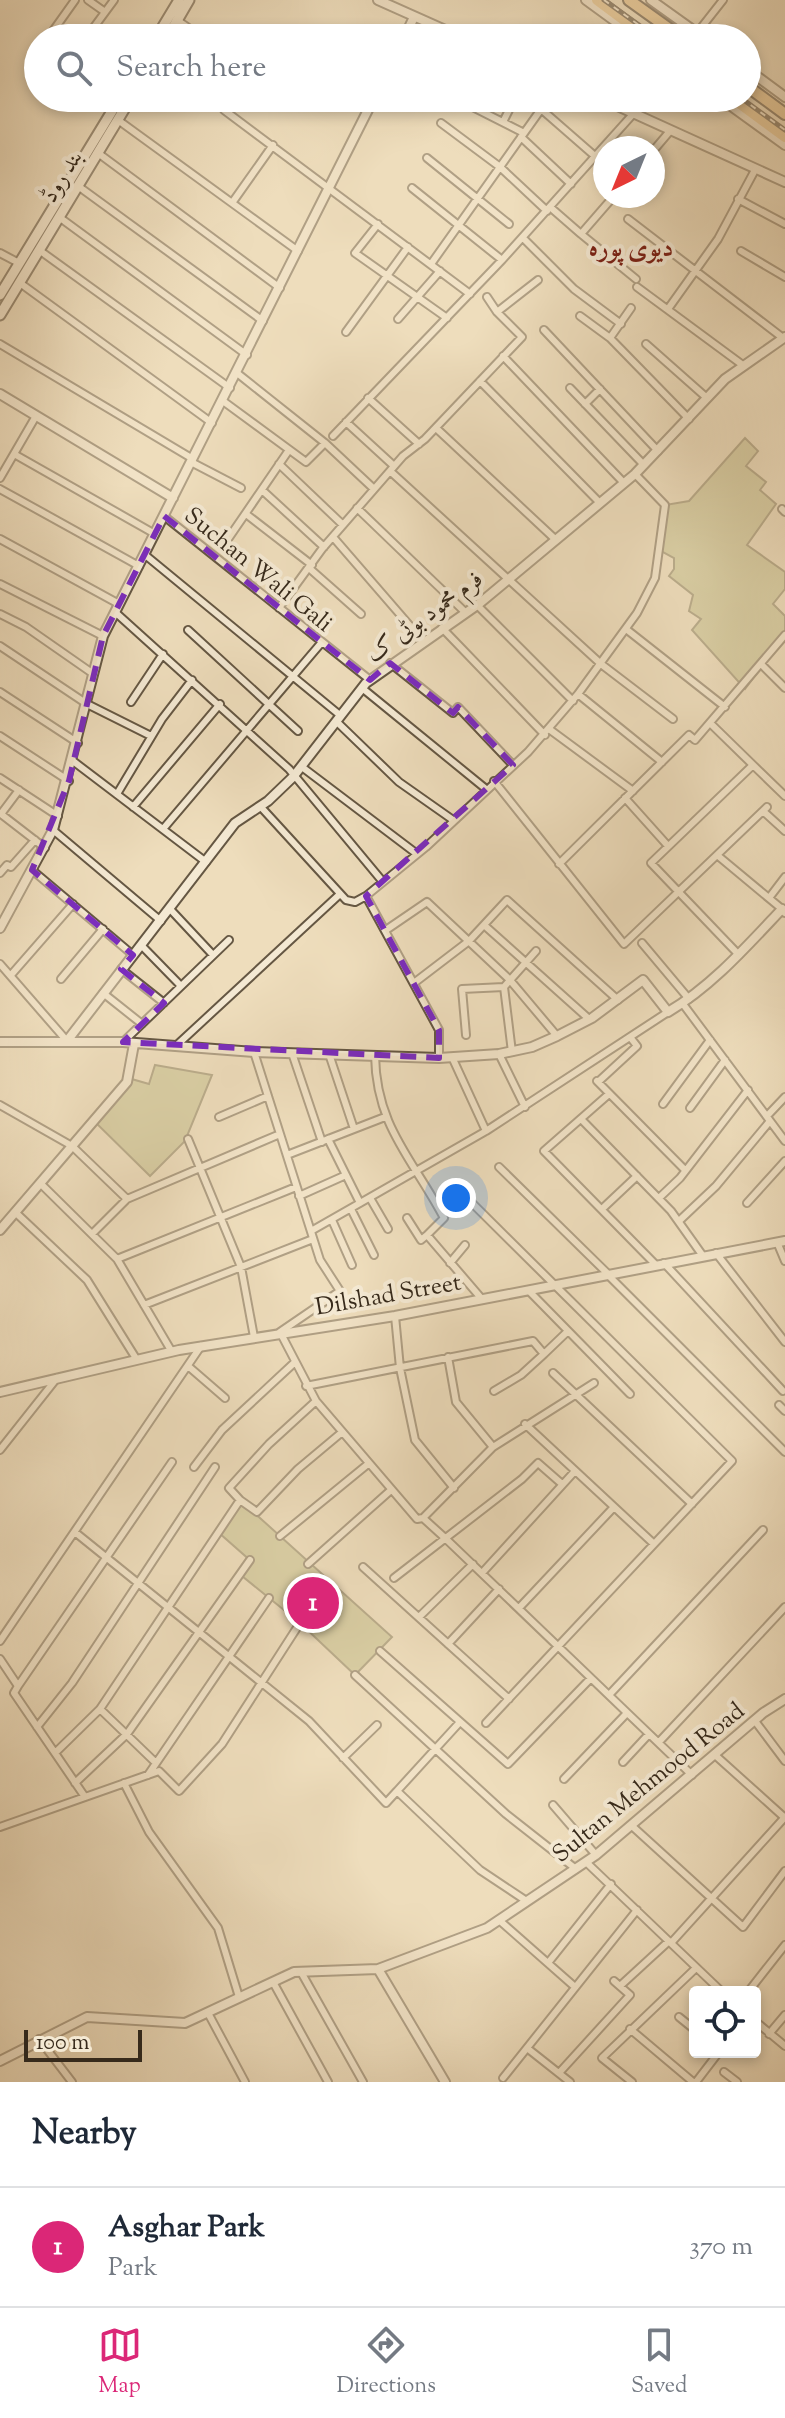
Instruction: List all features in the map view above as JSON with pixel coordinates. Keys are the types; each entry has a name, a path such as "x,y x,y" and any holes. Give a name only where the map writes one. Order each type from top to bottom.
{"main road":[{"path":"164,24 179,0"},
{"path":"175,24 189,0"},
{"path":"597,0 627,24"},
{"path":"629,0 662,24"},
{"path":"761,96 785,114"},
{"name":"بند روڈ","path":"0,295 111,112"},
{"name":"بند روڈ","path":"0,315 123,112"},
{"path":"751,112 785,137"}],"street":[{"path":"58,24 75,0"},
{"path":"88,0 105,12"},
{"path":"96,24 114,0"},
{"path":"378,0 430,24"},
{"path":"586,0 623,24"},
{"path":"651,0 684,24"},
{"path":"708,24 723,0"},
{"path":"411,24 414,17"},
{"path":"177,20 183,24"},
{"path":"761,79 785,97"},
{"path":"227,112 470,294"},
{"path":"0,928 45,848 58,816 103,636 367,112"},
{"path":"483,112 522,135 571,184"},
{"path":"503,122 508,112"},
{"path":"431,264 539,112"},
{"path":"544,112 593,154"},
{"path":"739,112 785,145"},
{"path":"614,136 634,113 785,182"},
{"path":"118,120 298,251"},
{"path":"441,123 500,167 668,309 744,366"},
{"path":"665,137 670,131"},
{"path":"232,203 273,145"},
{"path":"98,153 280,288"},
{"path":"427,158 509,224"},
{"path":"333,436 523,238 593,160"},
{"path":"668,309 718,239 755,170"},
{"path":"78,186 263,321"},
{"path":"412,188 502,260"},
{"path":"738,199 785,224"},
{"path":"581,234 604,208"},
{"path":"59,217 247,355"},
{"path":"628,219 784,337"},
{"path":"378,224 355,253 419,295 447,318"},
{"path":"523,238 574,289 621,324"},
{"path":"346,332 408,247"},
{"path":"39,250 230,388"},
{"path":"741,251 785,277"},
{"path":"0,253 19,263"},
{"path":"398,319 440,271"},
{"path":"497,312 538,280"},
{"path":"20,283 212,423"},
{"path":"279,608 324,547 392,468 436,428 522,337 487,297"},
{"path":"610,338 631,308"},
{"path":"580,316 610,338 689,419"},
{"path":"544,330 658,451"},
{"name":"فرم محمود بوٹی ک","path":"67,1041 235,823 293,777 370,680 390,663 477,605 556,540 635,474 707,398 784,337"},
{"path":"0,344 241,488"},
{"path":"646,344 707,398"},
{"path":"503,356 624,483"},
{"path":"237,373 325,443 374,489"},
{"path":"480,381 600,503"},
{"path":"570,388 644,465"},
{"path":"585,404 600,389"},
{"path":"0,394 173,498"},
{"path":"368,398 419,444"},
{"path":"223,401 306,462 325,443"},
{"path":"0,478 36,416"},
{"path":"346,422 601,664 673,719"},
{"path":"436,428 556,540"},
{"path":"228,539 289,450"},
{"path":"14,454 155,534"},
{"path":"279,464 343,525"},
{"path":"260,806 340,894 355,902 417,854 547,732 626,629 655,578 665,505 635,474"},
{"path":"0,489 139,566"},
{"path":"262,490 324,547"},
{"path":"357,508 466,613"},
{"path":"246,514 311,566 361,614"},
{"name":"Suchan Wali Gali","path":"164,516 370,680"},
{"path":"333,537 423,641"},
{"path":"0,539 117,608 246,728 293,777 383,882"},
{"path":"144,554 292,676 339,719 399,782 453,820"},
{"path":"0,584 103,636"},
{"path":"477,605 573,701"},
{"path":"0,614 26,627 92,673"},
{"path":"442,628 547,732 633,791"},
{"path":"626,629 725,707"},
{"path":"188,630 298,731"},
{"path":"559,864 689,735 695,740 785,635"},
{"path":"163,829 322,642"},
{"path":"0,646 87,704 151,736"},
{"path":"131,702 163,654"},
{"path":"390,663 453,713 458,707 513,765"},
{"path":"762,665 785,688"},
{"path":"117,794 151,736 192,680"},
{"path":"362,688 486,789"},
{"path":"0,692 78,743"},
{"path":"578,694 662,762"},
{"path":"133,807 220,704"},
{"path":"710,723 785,796"},
{"path":"0,736 69,781"},
{"path":"73,761 206,862"},
{"path":"739,955 651,863 753,765"},
{"path":"302,767 417,854"},
{"path":"0,778 58,816"},
{"path":"494,781 624,944 765,809 785,831"},
{"path":"19,790 1,814 45,848"},
{"path":"625,798 668,846"},
{"path":"53,830 161,921"},
{"path":"0,873 7,865 11,867 35,840"},
{"path":"311,1231 525,1107 686,1002 739,955 784,910 717,855"},
{"path":"32,870 133,955"},
{"path":"769,898 785,877"},
{"path":"177,1045 340,894"},
{"path":"366,896 439,1030 439,1058"},
{"path":"414,983 469,941 507,900 618,1000"},
{"path":"386,930 427,902 509,979 557,1036"},
{"path":"11,975 73,904"},
{"path":"170,909 213,955"},
{"path":"484,925 589,1019"},
{"path":"61,979 103,929"},
{"path":"123,1042 229,940"},
{"path":"642,943 785,1141"},
{"path":"141,945 181,986"},
{"path":"512,1052 504,987 536,951"},
{"path":"0,964 67,1041"},
{"path":"121,969 164,1003"},
{"path":"0,1042 123,1042 254,1052 439,1058 512,1052 557,1036 589,1019 643,980 668,1012"},
{"path":"466,1035 462,989 504,987"},
{"path":"103,993 142,1024"},
{"path":"630,1037 637,1046 597,1081 685,1170"},
{"path":"663,1104 710,1040"},
{"path":"0,1230 127,1082 134,1044"},
{"path":"254,1052 320,1260 340,1294 280,1332 316,1401 417,1519 423,1518 493,1447 594,1383"},
{"path":"292,1053 325,1140 360,1203"},
{"path":"329,1054 354,1129"},
{"path":"499,1054 525,1107"},
{"path":"375,1055 375,1084 385,1117 414,1174 444,1218 421,1240 407,1218"},
{"path":"452,1057 486,1131"},
{"path":"690,1108 725,1060"},
{"path":"659,1198 748,1090"},
{"path":"609,1094 544,1151 660,1264 783,1391"},
{"path":"219,1117 268,1096"},
{"path":"679,1221 716,1186 785,1097"},
{"path":"0,1105 72,1146 127,1199"},
{"path":"287,1155 385,1117"},
{"path":"581,1119 659,1198 703,1256"},
{"path":"92,1234 127,1199 280,1134"},
{"path":"188,1139 241,1267 254,1337"},
{"path":"747,1203 785,1161"},
{"path":"499,1167 785,1452"},
{"path":"299,1196 346,1175"},
{"path":"602,1209 637,1176"},
{"path":"40,1183 117,1259 172,1352"},
{"path":"117,1259 296,1187"},
{"path":"370,1198 388,1229"},
{"path":"467,1198 731,1459 731,1464 486,1723"},
{"path":"351,1209 374,1255"},
{"path":"15,1212 87,1280 137,1360"},
{"path":"332,1220 352,1265"},
{"path":"427,1235 481,1298"},
{"path":"144,1305 313,1239"},
{"path":"781,1242 785,1261"},
{"name":"Dilshad Street","path":"0,1392 201,1346 395,1316 606,1273 781,1242"},
{"path":"450,1263 465,1245"},
{"path":"716,1253 785,1342"},
{"path":"529,1291 630,1394"},
{"path":"395,1316 400,1368 415,1440 454,1488"},
{"path":"494,1391 521,1375 568,1331"},
{"path":"306,1386 533,1341 544,1354"},
{"path":"0,1641 201,1346"},
{"path":"448,1357 456,1402 493,1447"},
{"path":"194,1467 222,1430 294,1363"},
{"path":"188,1366 225,1398"},
{"path":"553,1373 692,1504"},
{"path":"0,1450 57,1378"},
{"path":"316,1401 269,1444 229,1488 257,1512 298,1469 341,1433"},
{"path":"779,1405 785,1411"},
{"path":"525,1424 654,1544"},
{"path":"85,1797 14,1693 172,1462"},
{"path":"394,1578 538,1463 562,1484"},
{"path":"280,1536 368,1464"},
{"path":"37,1727 72,1683 215,1467"},
{"path":"482,1573 575,1471"},
{"path":"308,1564 391,1490"},
{"path":"55,1753 100,1709 240,1500"},
{"path":"519,1608 614,1507"},
{"path":"423,1518 692,1775"},
{"path":"609,1695 763,1530"},
{"path":"76,1533 309,1721 386,1803 460,1722"},
{"path":"75,1783 127,1734 250,1560"},
{"path":"419,1617 473,1564"},
{"path":"363,1567 509,1699"},
{"path":"448,1644 499,1589"},
{"path":"148,1775 269,1598"},
{"path":"659,1742 785,1607"},
{"path":"0,1827 159,1771 179,1791 222,1744 300,1623"},
{"path":"380,1651 508,1764 591,1678"},
{"path":"0,1659 18,1686"},
{"path":"355,1675 506,1814 576,1869"},
{"name":"Sultan Mehmood Road","path":"0,2061 39,2039 98,2015 185,2023 301,1972 378,1969 487,1928 596,1855 785,1699"},
{"path":"100,1709 156,1763"},
{"path":"564,1779 627,1713"},
{"path":"755,1721 785,1761"},
{"path":"343,1758 377,1725"},
{"path":"623,1762 649,1734"},
{"path":"559,2073 630,1995 617,1983 670,1942 785,1818 715,1755"},
{"path":"124,1783 157,1844 218,1928 239,1997"},
{"path":"397,1791 480,1870 525,1900"},
{"path":"553,1805 596,1855"},
{"path":"632,1826 743,1927 785,1871"},
{"path":"586,1862 716,1986"},
{"path":"548,1963 611,1884"},
{"path":"503,2078 637,1910"},
{"path":"499,1920 575,1987"},
{"path":"753,1986 785,1945"},
{"path":"632,2082 602,2058 696,1968"},
{"path":"378,1969 445,2082"},
{"path":"301,1972 363,2082"},
{"path":"273,1982 328,2082"},
{"path":"208,2013 245,2082"},
{"path":"769,2034 785,2015"},
{"path":"679,2017 689,2025"},
{"path":"761,2027 785,2046"},
{"path":"630,2029 695,2082 714,2058"},
{"path":"39,2039 72,2082"},
{"path":"527,2048 570,2082"},
{"path":"724,2072 737,2082"}],"highlighted area":[{"path":"164,516 370,680 390,663 453,713 458,707 513,765 366,896 439,1030 439,1058 123,1042 164,1003 121,969 133,955 32,870 69,781 103,636"}],"shaded area":[{"path":"745,438 758,451 746,466 766,482 760,490 776,504 747,545 785,572 785,589 773,604 785,616 785,636 745,689 692,630 701,619 689,611 693,595 669,576 674,569 674,558 659,550 665,505 689,501"},
{"path":"155,1065 212,1075 185,1141 150,1176 94,1121 128,1078 149,1084"},
{"path":"240,1500 392,1637 355,1675 300,1623 242,1576 252,1562 218,1532"}],"railway":[{"path":"604,0 637,24"},
{"path":"760,112 785,130"}],"place":[{"name":"Asghar Park","path":"313,1603"}],"district":[{"name":"دیوی پورہ","path":"631,247"}]}
